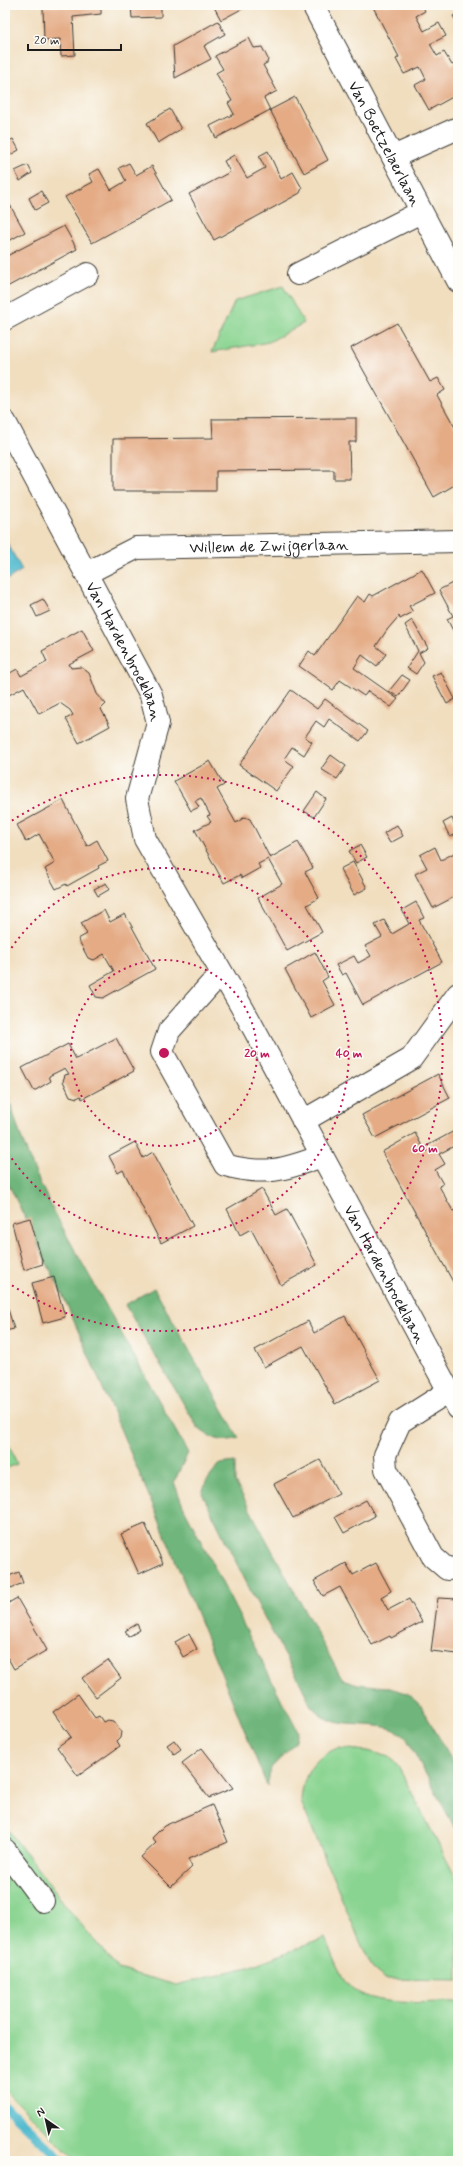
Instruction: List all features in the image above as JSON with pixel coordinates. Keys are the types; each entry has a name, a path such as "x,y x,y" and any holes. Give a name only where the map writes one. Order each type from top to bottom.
{"street":[{"name":"Van Boetzelaerlaan","path":"313,5 458,281"},
{"path":"393,157 458,128"},
{"path":"298,274 421,212"},
{"path":"5,319 88,274"},
{"name":"Van Hardenbroeklaan","path":"5,422 151,695 158,723 136,799 146,839 223,974 453,1400 400,1422 385,1455 386,1469 433,1557 447,1569 458,1568"},
{"name":"Willem de Zwijgerlaan","path":"87,573 136,548 458,541"},
{"path":"223,974 210,985 169,1031 162,1052 225,1165 242,1170 270,1172 322,1156"},
{"path":"303,1121 412,1059 458,994"},
{"path":"5,1850 44,1901"}],"green space":[{"path":"283,286 304,323 269,342 212,352 235,301"},
{"path":"5,1080 20,1134 41,1185 67,1235 188,1453 174,1482 183,1506 298,1732 295,1743 271,1768 267,1786 152,1503 64,1298 5,1177"},
{"path":"154,1288 239,1438 227,1440 217,1439 198,1428 125,1305"},
{"path":"5,1435 17,1464 5,1469"},
{"path":"235,1462 235,1482 342,1679 358,1684 386,1687 407,1693 419,1703 458,1770 458,1834 407,1739 398,1732 388,1728 340,1723 329,1720 319,1714 309,1701 259,1608 202,1493 206,1482 220,1464"},
{"path":"338,1748 368,1751 390,1757 399,1768 458,1882 458,1980 385,1979 374,1970 361,1944 301,1802 304,1784 310,1769 322,1757"},
{"path":"5,1826 70,1911 118,1969 176,1985 248,1967 325,1938 341,1975 358,1993 385,2001 416,2003 458,2002 458,2161 76,2161 5,2090"}],"water":[{"path":"5,539 22,570 5,581"}],"building":[{"path":"101,5 101,14 73,17 75,55 61,56 60,39 44,40 43,7"},
{"path":"131,5 161,5 161,17 132,18"},
{"path":"213,5 249,5 221,20"},
{"path":"372,5 422,5 425,11 416,16 424,31 439,23 446,36 430,44 437,56 444,52 452,65 458,62 458,94 429,110 415,85 426,79 420,67 404,74 396,59 399,57"},
{"path":"458,13 458,25 453,16"},
{"path":"218,21 225,34 204,46 211,59 175,78 173,46"},
{"path":"249,38 254,48 262,47 268,59 267,63 263,65 277,91 264,98 270,110 216,138 210,126 234,114 228,103 232,101 216,73 223,69 215,56"},
{"path":"295,97 328,160 304,173 270,110"},
{"path":"170,109 181,129 158,143 147,123"},
{"path":"13,139 19,150 5,158 5,143"},
{"path":"268,151 281,179 293,172 302,188 300,193 214,240 189,194 230,172 224,161 234,155 247,178 265,168 259,156"},
{"path":"129,163 136,175 152,166 171,200 92,243 65,197 93,182 89,174 99,169 111,190 126,181 119,168"},
{"path":"28,165 32,173 20,181 15,171"},
{"path":"41,191 48,203 35,210 29,198"},
{"path":"5,196 25,232 5,243"},
{"path":"64,226 77,249 5,288 5,257"},
{"path":"397,323 430,382 438,378 445,390 437,395 458,433 458,483 434,497 351,348"},
{"path":"356,418 356,442 349,442 350,479 334,479 334,470 216,471 216,491 113,491 113,439 213,438 212,419"},
{"path":"422,569 435,593 409,606 413,612 400,619 399,616 387,630 376,646 386,654 377,666 362,655 354,668 398,699 391,707 368,691 364,696 340,680 333,690 299,666 309,651 315,656 357,596 365,602 370,594 373,596"},
{"path":"458,580 458,640 447,619 453,616 439,590"},
{"path":"43,599 50,611 37,617 31,605"},
{"path":"412,620 428,648 419,653 424,662 416,674 407,668 418,651 405,625"},
{"path":"82,629 94,651 69,664 71,668 81,667 89,673 97,694 106,704 101,709 110,726 79,743 66,719 73,715 70,710 60,703 39,714 24,687 7,696 5,692 5,676 17,669 21,676 47,662 42,651"},
{"path":"441,672 455,699 447,704 432,676"},
{"path":"402,675 410,680 398,697 389,691"},
{"path":"291,690 317,709 325,699 368,731 360,741 329,719 324,727 316,721 305,737 312,742 304,755 292,747 284,759 294,766 276,791 239,765"},
{"path":"331,755 346,766 337,779 321,769"},
{"path":"210,761 224,785 217,789 236,823 245,817 250,819 270,858 298,842 313,868 305,872 319,898 307,905 322,932 287,951 258,898 282,884 268,859 258,864 260,868 242,878 240,875 224,883 195,830 211,822 207,816 210,815 201,798 195,801 199,807 191,811 174,781"},
{"path":"317,792 326,799 314,817 304,811"},
{"path":"63,800 87,846 97,840 108,861 98,866 99,868 67,886 66,884 56,889 45,869 55,863 39,834 26,842 17,825"},
{"path":"452,818 458,833 450,837 443,823"},
{"path":"397,825 403,836 390,843 384,833"},
{"path":"360,845 367,857 356,863 349,851"},
{"path":"435,847 441,860 458,851 458,895 433,908 415,874 427,868 420,855"},
{"path":"353,862 367,888 354,895 340,869"},
{"path":"106,883 110,889 98,896 94,889"},
{"path":"416,902 424,918 419,920 442,962 363,1005 346,973 342,975 336,965 354,956 358,963 371,956 365,946 382,937 375,925 384,920 392,934 409,924 402,910"},
{"path":"104,910 110,922 125,914 155,969 103,998 96,997 90,985 114,971 104,954 94,960 88,958 78,939 87,934 81,923"},
{"path":"315,952 328,977 322,981 335,1005 311,1018 285,969"},
{"path":"116,1038 134,1071 82,1099 81,1096 77,1098 70,1096 63,1081 65,1075 69,1074 65,1068 49,1076 51,1081 34,1091 22,1068 68,1044 76,1059"},
{"path":"438,1074 450,1098 375,1138 362,1115"},
{"path":"458,1129 458,1144 439,1154 445,1164 435,1170 443,1184 439,1186 453,1211 458,1209 458,1291 382,1152 415,1133 423,1148"},
{"path":"135,1142 143,1158 153,1152 193,1226 161,1243 123,1170 118,1173 109,1156"},
{"path":"262,1189 276,1215 287,1209 317,1265 281,1285 251,1229 240,1235 227,1209"},
{"path":"30,1218 43,1264 24,1270 12,1223"},
{"path":"54,1277 65,1317 43,1323 32,1283"},
{"path":"5,1299 14,1329 5,1331"},
{"path":"345,1316 380,1380 335,1404 303,1346 264,1367 255,1350 308,1321 314,1333"},
{"path":"320,1460 339,1494 293,1518 274,1484"},
{"path":"366,1500 375,1516 344,1533 335,1517"},
{"path":"145,1524 163,1563 139,1574 121,1534"},
{"path":"346,1563 353,1575 376,1563 391,1591 381,1597 388,1610 409,1599 422,1622 391,1638 390,1636 372,1645 340,1587 323,1596 314,1581"},
{"path":"19,1572 23,1583 11,1588 6,1577"},
{"path":"17,1598 47,1650 14,1669 5,1653 5,1605"},
{"path":"438,1598 458,1599 458,1654 431,1651"},
{"path":"137,1624 140,1630 128,1637 125,1631"},
{"path":"189,1634 197,1649 183,1657 175,1642"},
{"path":"108,1660 121,1678 96,1697 82,1678"},
{"path":"78,1694 95,1718 99,1716 103,1722 107,1720 113,1721 121,1732 120,1738 117,1741 120,1746 78,1776 57,1747 71,1737 53,1712"},
{"path":"174,1740 181,1749 174,1754 167,1745"},
{"path":"202,1748 233,1788 209,1798 182,1763"},
{"path":"212,1805 228,1842 188,1859 192,1867 171,1887 141,1857 156,1843 152,1838 164,1826"}],"waterway":[{"path":"5,2106 62,2161"}]}
